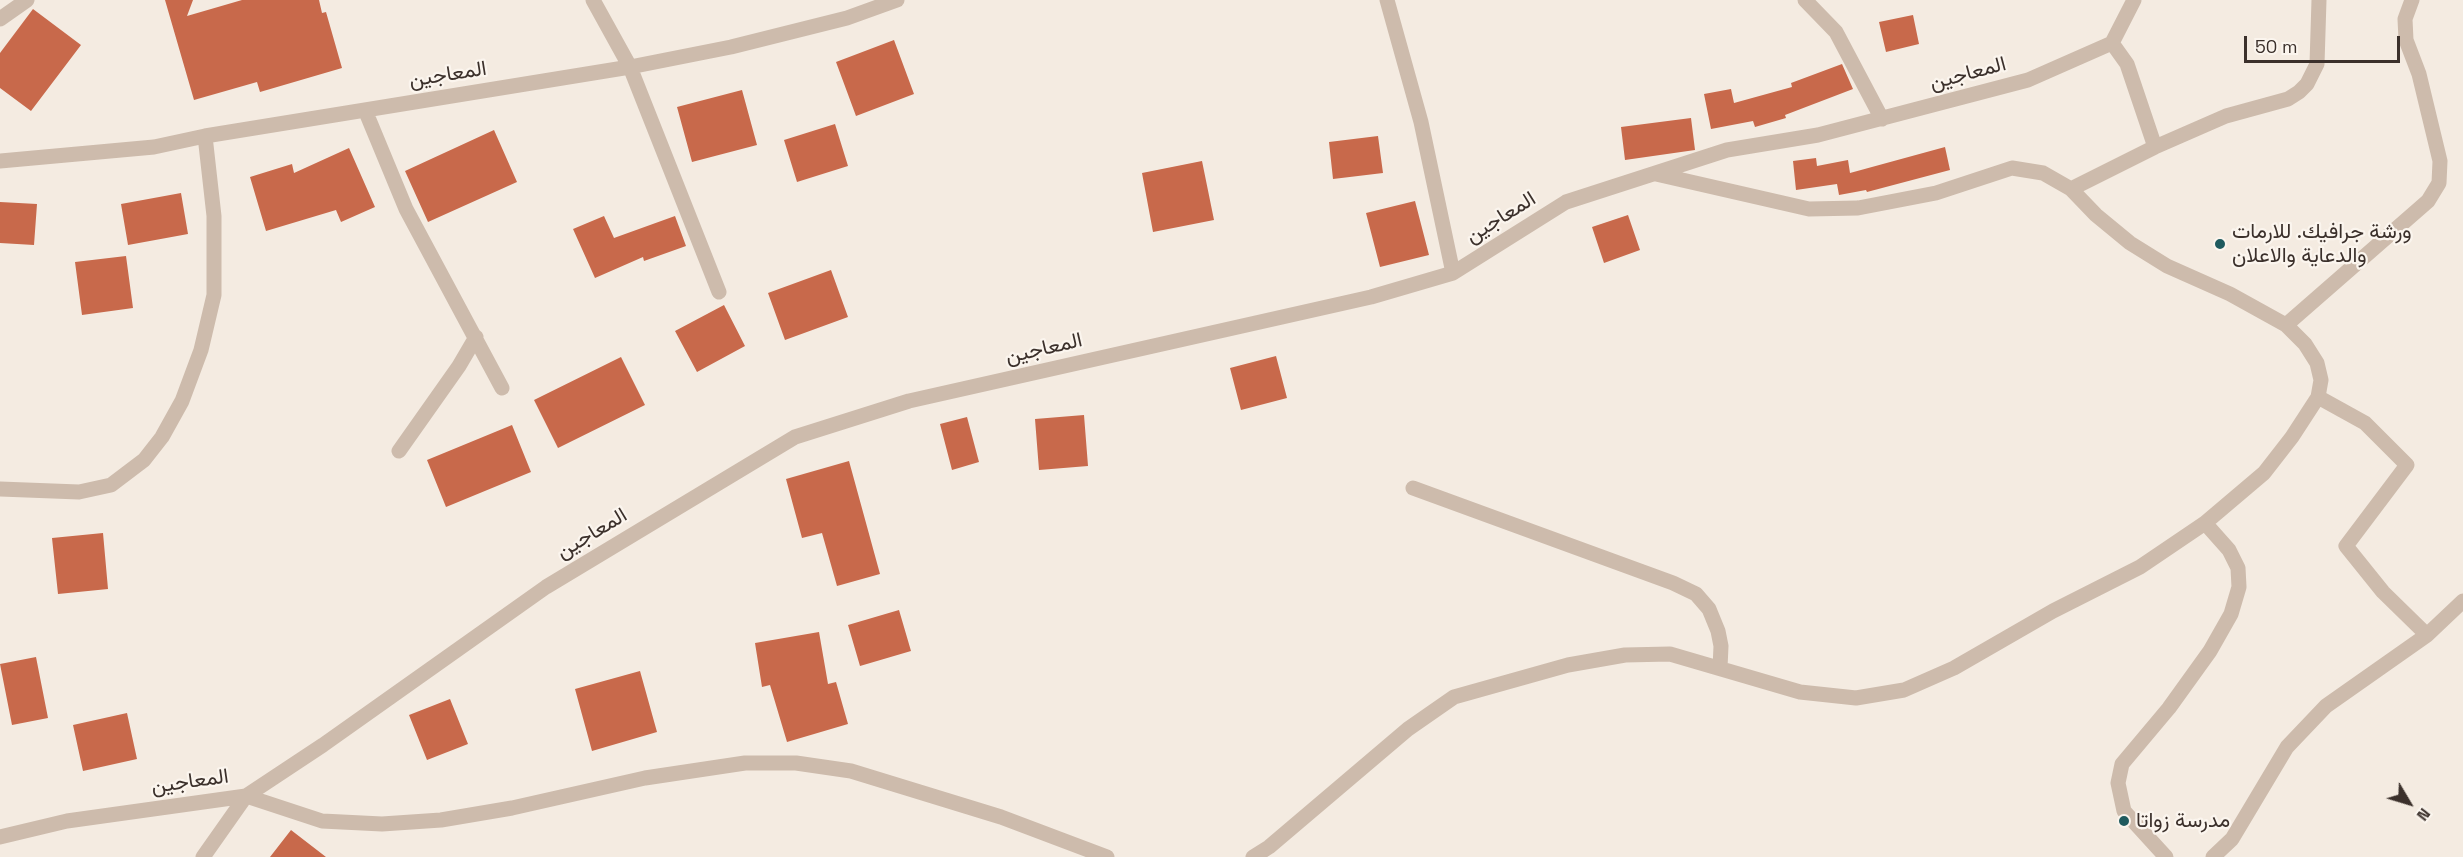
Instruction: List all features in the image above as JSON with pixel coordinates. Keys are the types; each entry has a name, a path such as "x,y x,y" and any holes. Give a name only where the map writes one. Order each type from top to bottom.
{"street":[{"path":"0,19 27,0"},
{"path":"593,0 630,67 719,292"},
{"name":"المعاجين","path":"0,161 154,147 206,136 630,67 731,47 848,18 897,0"},
{"path":"1387,0 1421,122 1453,273"},
{"path":"1805,0 1828,21 1836,32 1882,120"},
{"path":"2134,0 2112,43 2127,64 2155,147"},
{"path":"2071,189 2155,147 2226,116 2288,99 2299,92 2307,84 2317,64 2319,0"},
{"path":"2286,325 2428,201 2439,183 2440,161 2418,74 2406,40 2405,20 2412,0"},
{"name":"المعاجين","path":"0,837 67,821 246,796 323,745 546,587 795,436 909,401 1371,297 1453,273 1566,202 1727,150 1818,135 2028,80 2112,43"},
{"path":"365,110 406,209 502,388"},
{"path":"0,489 79,492 111,485 144,460 162,437 182,401 201,350 214,295 214,216 206,136"},
{"path":"1253,857 1269,848 1408,729 1454,697 1568,665 1624,655 1670,654 1800,692 1856,698 1904,690 1954,668 2053,611 2140,567 2205,523 2264,472 2303,423 2318,397 2321,380 2317,363 2305,344 2286,325 2230,294 2167,266 2130,243 2096,215 2071,189 2043,173 2012,168 1936,193 1858,208 1809,209 1656,174"},
{"path":"399,451 459,366 476,337"},
{"path":"2318,397 2365,423 2407,465 2346,546 2383,592 2427,635"},
{"path":"1413,488 1673,582 1696,594 1709,609 1718,631 1721,646 1720,668"},
{"path":"2166,857 2124,811 2118,783 2122,764 2169,708 2210,651 2231,614 2239,587 2238,568 2229,550 2205,523"},
{"path":"2212,857 2232,839 2287,747 2326,706 2427,635 2463,600"},
{"path":"203,857 246,796 321,821 382,824 441,820 512,808 645,778 745,763 796,764 851,771 1001,817 1107,857"}],"building":[{"path":"165,0 193,0 187,16 242,0 319,0 322,13 326,12 342,68 260,92 257,82 194,100"},
{"path":"33,9 81,45 31,111 0,88 0,53"},
{"path":"1913,15 1919,44 1886,52 1879,22"},
{"path":"894,40 914,94 856,116 836,62"},
{"path":"1842,64 1853,89 1785,115 1786,118 1755,127 1753,121 1711,129 1704,94 1731,89 1734,103 1792,87 1791,83"},
{"path":"742,90 757,145 692,162 677,107"},
{"path":"1691,118 1695,150 1625,160 1621,127"},
{"path":"835,124 848,166 797,182 784,140"},
{"path":"494,130 517,182 428,222 405,171"},
{"path":"1378,136 1383,173 1333,179 1329,142"},
{"path":"1945,147 1950,170 1867,192 1866,190 1839,195 1837,184 1796,190 1793,161 1816,158 1817,166 1848,160 1850,173"},
{"path":"349,148 375,207 341,222 336,210 266,231 250,177 292,164 294,173"},
{"path":"1202,161 1214,220 1153,232 1142,173"},
{"path":"181,193 188,234 128,245 121,204"},
{"path":"1415,201 1429,255 1380,267 1366,213"},
{"path":"0,202 37,204 34,245 0,243"},
{"path":"1628,215 1640,250 1604,263 1592,227"},
{"path":"604,216 614,238 675,216 686,246 644,261 643,257 595,278 573,229"},
{"path":"126,256 133,308 82,315 75,262"},
{"path":"831,270 848,317 785,340 768,293"},
{"path":"724,305 745,346 697,372 675,331"},
{"path":"1276,356 1287,398 1241,410 1230,368"},
{"path":"621,357 645,405 558,448 534,400"},
{"path":"1084,415 1088,466 1039,470 1035,419"},
{"path":"967,417 979,462 952,470 940,424"},
{"path":"512,425 531,472 446,507 427,460"},
{"path":"849,461 880,574 837,586 822,533 802,538 786,479"},
{"path":"103,533 108,589 58,594 52,538"},
{"path":"899,610 911,651 860,666 848,625"},
{"path":"819,632 828,684 836,682 848,724 787,742 770,685 762,687 755,643"},
{"path":"36,657 48,718 12,725 0,664"},
{"path":"640,671 657,732 592,751 575,689"},
{"path":"450,699 468,744 427,760 409,715"},
{"path":"127,713 137,759 83,771 73,725"},
{"path":"291,830 326,857 270,857"}],"place":[{"name":"ورشة جرافيك. للارمات والدعاية والاعلان","path":"2220,244"},
{"name":"مدرسة زواتا","path":"2124,821"}]}
